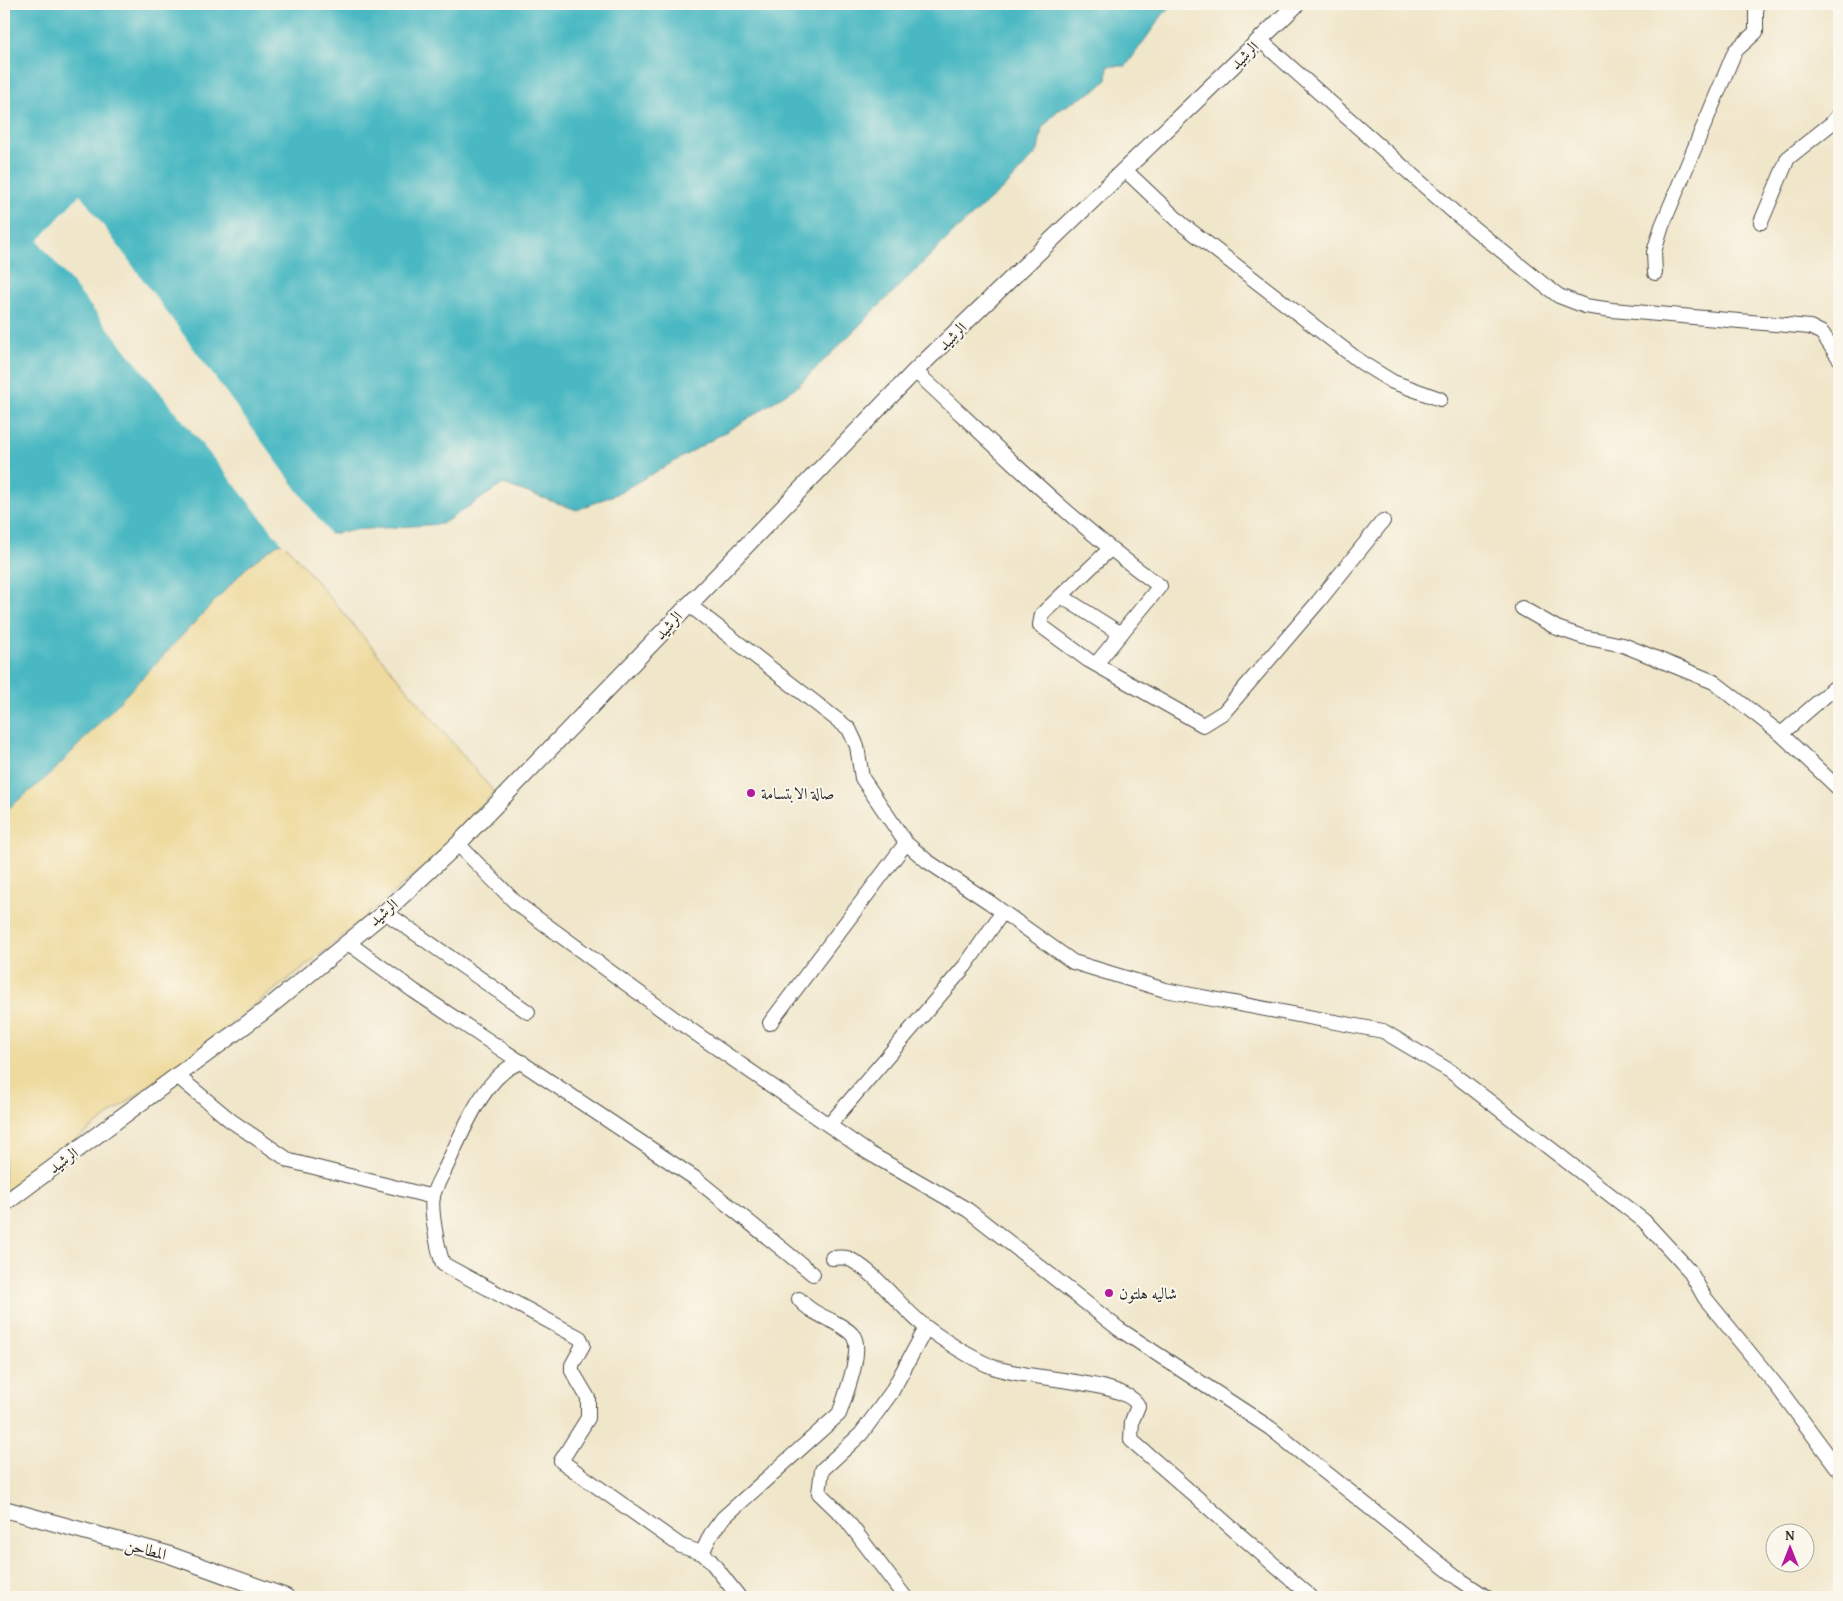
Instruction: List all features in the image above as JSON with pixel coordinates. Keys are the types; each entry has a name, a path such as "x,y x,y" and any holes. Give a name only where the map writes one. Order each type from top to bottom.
{"main road":[{"name":"الرشيد","path":"4,1204 263,1012 346,942 385,912 458,844 915,371 1297,4"},
{"name":"المطاحن","path":"4,1509 44,1522 167,1554 286,1597"}],"street":[{"path":"1655,273 1654,252 1662,226 1735,51 1756,32 1756,4"},
{"path":"1260,40 1456,214 1560,296 1585,306 1612,310 1810,327 1822,333 1839,358"},
{"path":"1761,222 1788,158 1832,123 1839,114"},
{"path":"1124,170 1182,224 1362,363 1393,382 1440,399"},
{"path":"915,371 1110,549 1160,586 1096,664"},
{"path":"1110,549 1040,616 1040,625 1096,664 1203,726 1224,712 1383,521"},
{"path":"1061,596 1121,634"},
{"path":"688,604 848,729 857,746 862,778 906,844 927,861 1072,962 1165,990 1383,1031 1450,1070 1644,1222 1689,1270 1705,1298 1779,1389 1839,1470"},
{"path":"1522,608 1557,628 1583,637 1623,645 1714,682 1781,734 1839,789"},
{"path":"1781,734 1839,684"},
{"path":"458,844 516,903 672,1017 829,1125 893,1168 968,1210 1119,1329 1270,1428 1460,1579 1486,1597"},
{"path":"770,1023 906,844"},
{"path":"385,912 528,1012"},
{"path":"829,1125 965,966 1002,913"},
{"path":"346,942 414,991 696,1178 813,1274"},
{"path":"522,1062 505,1069 485,1093 471,1115 433,1196 437,1243 443,1264 575,1334 583,1342 572,1365 572,1371 588,1398 588,1418 561,1461 682,1546 702,1553 731,1585 738,1597"},
{"path":"176,1075 230,1120 290,1161 433,1196"},
{"path":"832,1258 846,1258 864,1270 926,1328 989,1366 1035,1377 1092,1384 1129,1395 1136,1400 1138,1406 1132,1421 1131,1440 1311,1597"},
{"path":"702,1553 711,1534 723,1518 839,1414 856,1358 855,1340 852,1334 837,1324 806,1308 800,1299"},
{"path":"905,1597 845,1518 819,1493 822,1470 861,1434 891,1393 926,1328"}],"sand":[{"path":"274,531 494,792 438,854 331,946 185,1059 4,1193 4,726"}],"water":[{"path":"4,4 1175,4 1164,13 1126,66 1108,66 1107,80 1097,89 1057,111 1042,128 1038,151 1008,184 957,229 799,385 746,420 677,460 616,494 577,510 503,484 442,524 353,530 278,544 249,565 53,772 4,812"}],"pier":[{"path":"80,194 332,537 284,546 38,241"}],"place":[{"name":"صالة الابتسامة","path":"751,793"},
{"name":"شاليه هلتون","path":"1109,1293"}]}
